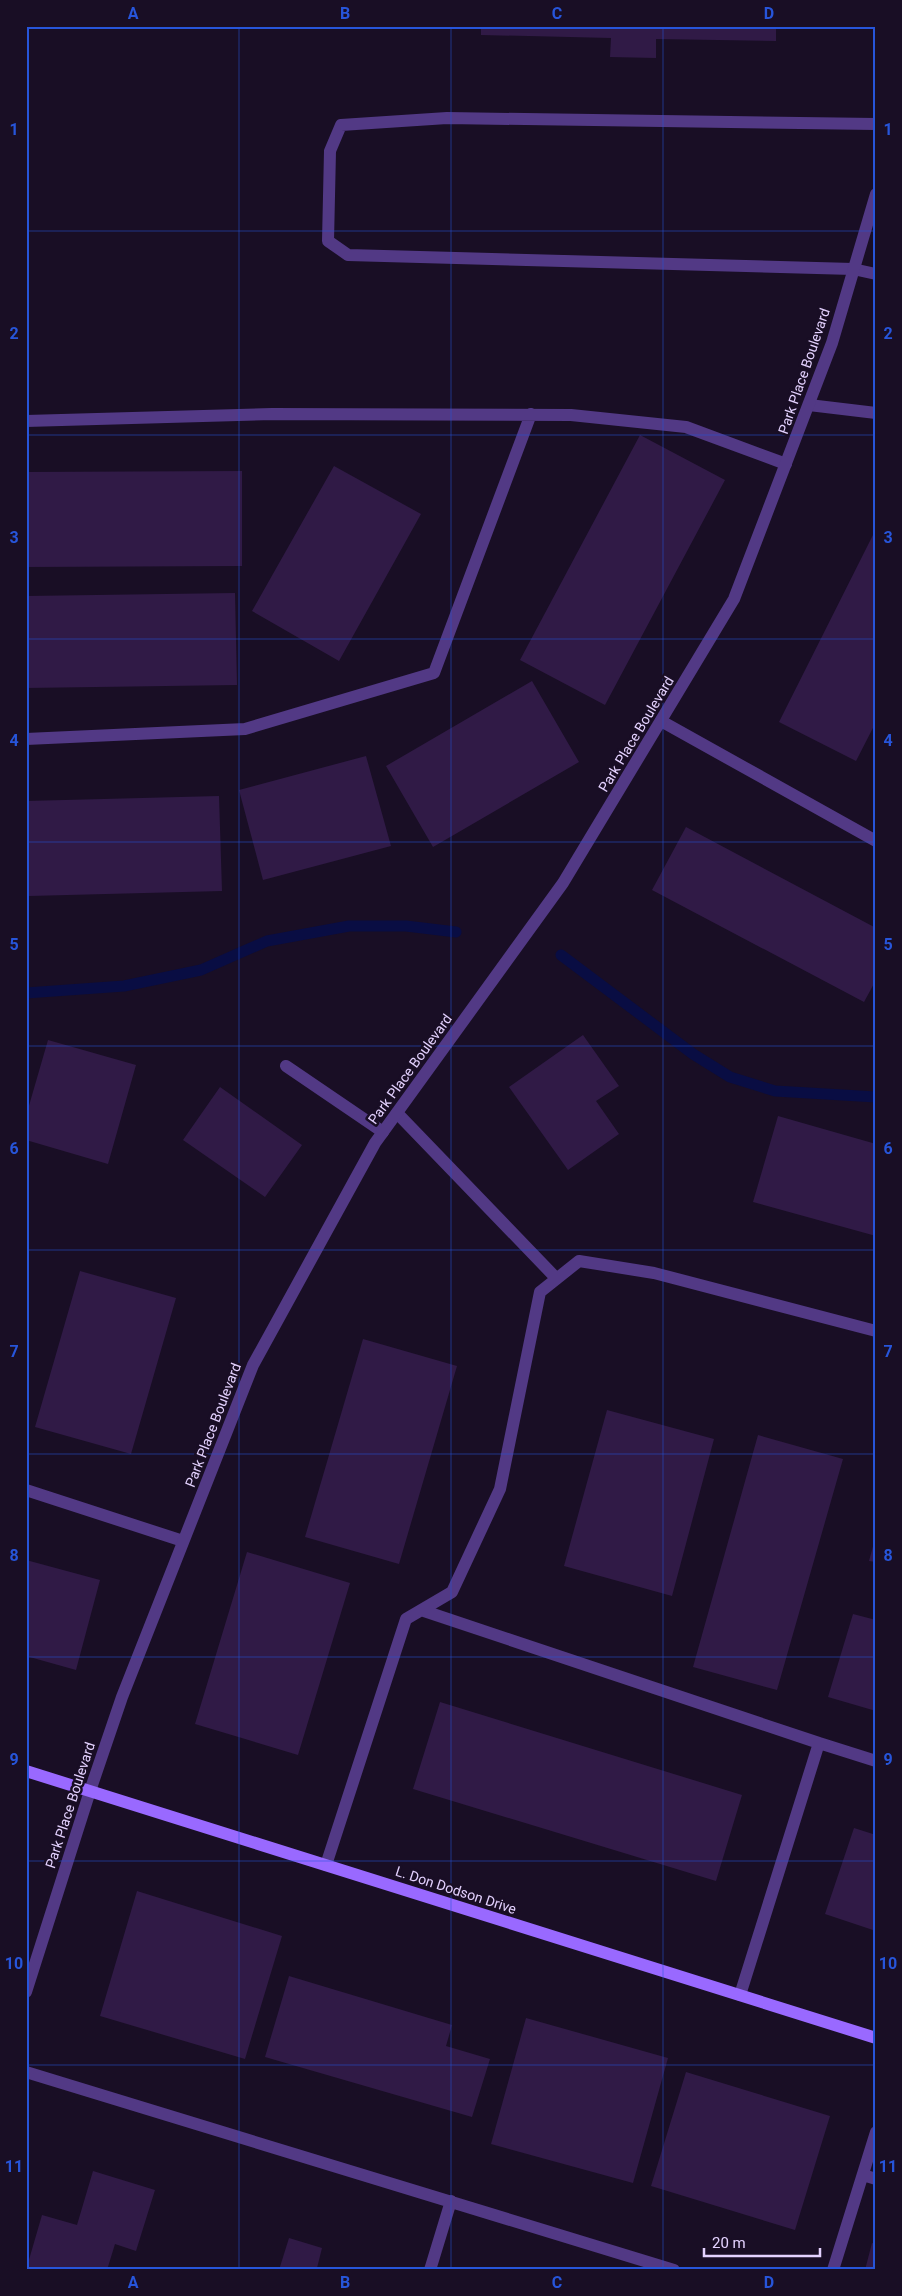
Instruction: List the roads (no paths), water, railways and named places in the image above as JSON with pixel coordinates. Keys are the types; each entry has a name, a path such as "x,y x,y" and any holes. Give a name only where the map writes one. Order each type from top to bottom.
{"street":[{"path":"876,124 447,118 341,125 330,151 328,241 348,255 853,269 876,274"},
{"name":"Park Place Boulevard","path":"26,1992 122,1696 253,1364 375,1143 563,883 734,599 832,343 876,194"},
{"path":"808,405 876,413"},
{"path":"26,421 272,414 571,415 686,427 786,464"},
{"path":"26,739 245,729 434,673 531,414"},
{"path":"661,721 876,841"},
{"path":"286,1066 383,1132"},
{"path":"397,1113 556,1278"},
{"path":"326,1865 406,1619 452,1592 500,1489 540,1292 579,1261 654,1273 876,1331"},
{"path":"26,1490 183,1541"},
{"path":"421,1610 876,1761"},
{"path":"740,1995 819,1743"},
{"name":"L. Don Dodson Drive","path":"26,1771 876,2038"},
{"path":"26,2072 674,2270"},
{"path":"833,2270 876,2132"},
{"path":"862,2175 876,2179"},
{"path":"430,2270 450,2202"}],"waterway":[{"path":"26,993 124,986 201,970 267,941 349,926 406,926 456,932"},
{"path":"561,955 693,1054 730,1077 775,1091 876,1097"}]}
